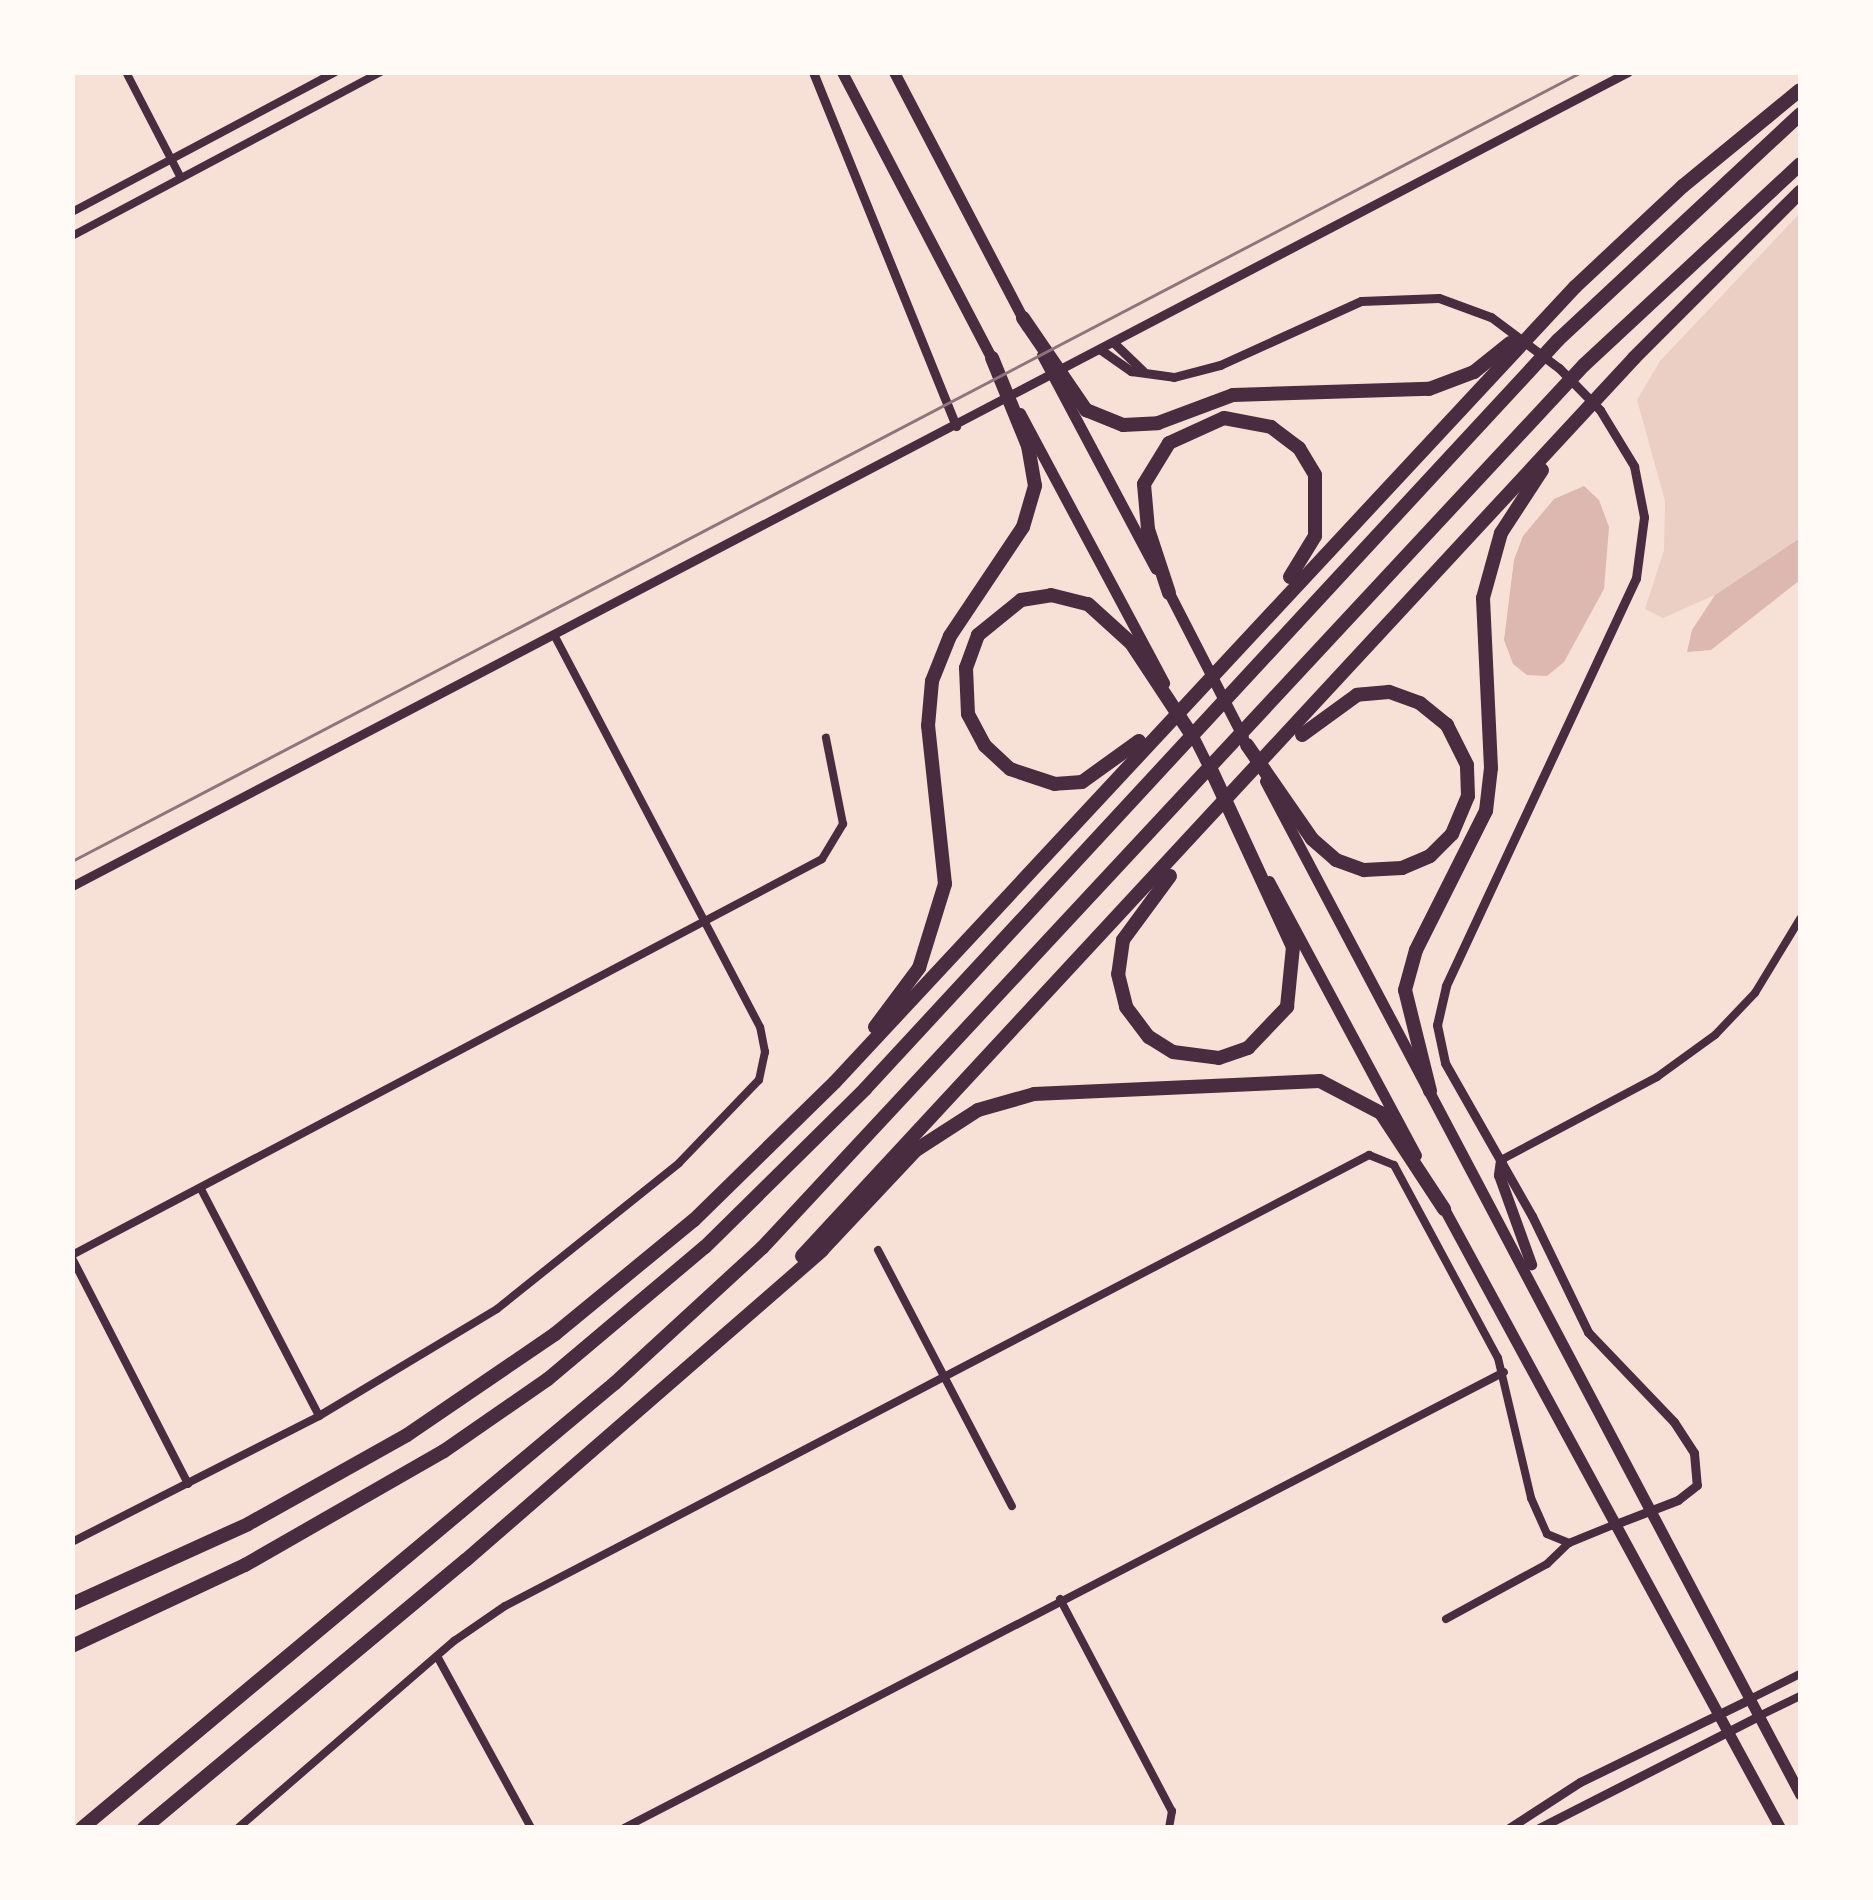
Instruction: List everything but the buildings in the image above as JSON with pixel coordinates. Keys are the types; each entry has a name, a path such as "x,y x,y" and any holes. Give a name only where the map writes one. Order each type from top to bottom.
{"highway":[{"path":"1023,318 1084,416 1137,425 1233,395 1429,389 1474,372 1575,287 1683,186 1800,90"},
{"path":"72,1646 275,1549 444,1451 548,1379 705,1247 864,1089 1558,340 1800,114"},
{"path":"82,1828 615,1382 762,1248 1584,366 1800,164"},
{"path":"752,1307 1203,829 1577,419 1800,192"},
{"path":"72,1604 248,1524 481,1386 644,1263 835,1082 1575,287"},
{"path":"835,1082 906,989 939,915 944,861 928,726 932,681 950,636 1029,514 1036,486 1032,445 992,358"},
{"path":"1169,593 1142,497 1158,455 1181,433 1208,421 1240,418 1271,428 1308,461 1319,490 1319,518 1309,552 1252,630"},
{"path":"1430,1091 1405,990 1416,950 1486,811 1492,768 1482,625 1487,574 1513,509 1577,419"},
{"path":"1191,734 1149,664 1102,612 1070,597 1036,596 1006,607 978,635 966,668 965,698 975,729 994,756 1024,777 1067,784 1116,763 1199,688"},
{"path":"1244,784 1330,708 1373,692 1404,696 1433,712 1456,738 1467,764 1468,796 1452,834 1430,856 1402,868 1364,870 1336,860 1312,840 1285,806 1247,745"},
{"path":"1203,829 1134,921 1118,958 1126,1007 1148,1037 1172,1052 1219,1058 1248,1048 1287,1006 1293,947 1212,772"},
{"path":"144,1828 466,1560 822,1250 936,1134 992,1104 1034,1094 1320,1081 1381,1113 1444,1209"}],"main road":[{"path":"842,72 992,358"},
{"path":"894,72 1023,318"},
{"path":"1084,416 1247,745"},
{"path":"1032,445 1149,664"},
{"path":"1191,734 1212,772"},
{"path":"1285,806 1430,1091 1537,1287 1800,1794"},
{"path":"1247,848 1780,1828"},
{"path":"1501,1160 1499,1176 1537,1287"}],"street":[{"path":"126,72 181,178"},
{"path":"72,212 335,72"},
{"path":"72,236 381,72"},
{"path":"812,72 956,426"},
{"path":"72,886 1628,72"},
{"path":"259,113 269,133"},
{"path":"238,1828 437,1656 505,1606 1369,1154 1394,1165 1504,1372 1539,1520 1560,1545 1652,1510 1698,1485 1694,1453 1674,1422 1588,1332 1501,1160 1442,1055 1440,1008 1636,578 1644,517 1634,466 1617,434 1559,368 1491,317 1439,298 1379,297 1208,369 1174,377 1143,371 1101,350"},
{"path":"1114,343 1143,371"},
{"path":"72,1542 319,1416 520,1292 714,1130 754,1090 765,1052 760,1027 556,636"},
{"path":"188,1484 72,1256 707,922 833,849 843,812 826,738"},
{"path":"1501,1160 1657,1077 1714,1036 1755,993 1800,919"},
{"path":"201,1189 319,1416"},
{"path":"878,1250 1012,1506"},
{"path":"624,1828 1504,1372"},
{"path":"1446,1619 1547,1564 1570,1544"},
{"path":"1060,1599 1172,1812 1168,1828"},
{"path":"437,1656 531,1828"},
{"path":"1509,1828 1580,1782 1800,1674"},
{"path":"1540,1828 1800,1696"}],"shaded area":[{"path":"1800,213 1800,538 1715,595 1663,618 1645,609 1664,550 1665,501 1637,400 1660,361"},
{"path":"1584,486 1599,500 1609,527 1604,589 1564,662 1547,676 1527,675 1513,664 1504,640 1514,560 1523,536 1554,499"},
{"path":"1800,538 1800,580 1711,650 1687,652 1692,630 1715,595"}],"tram line":[{"path":"72,861 1581,72"}]}
